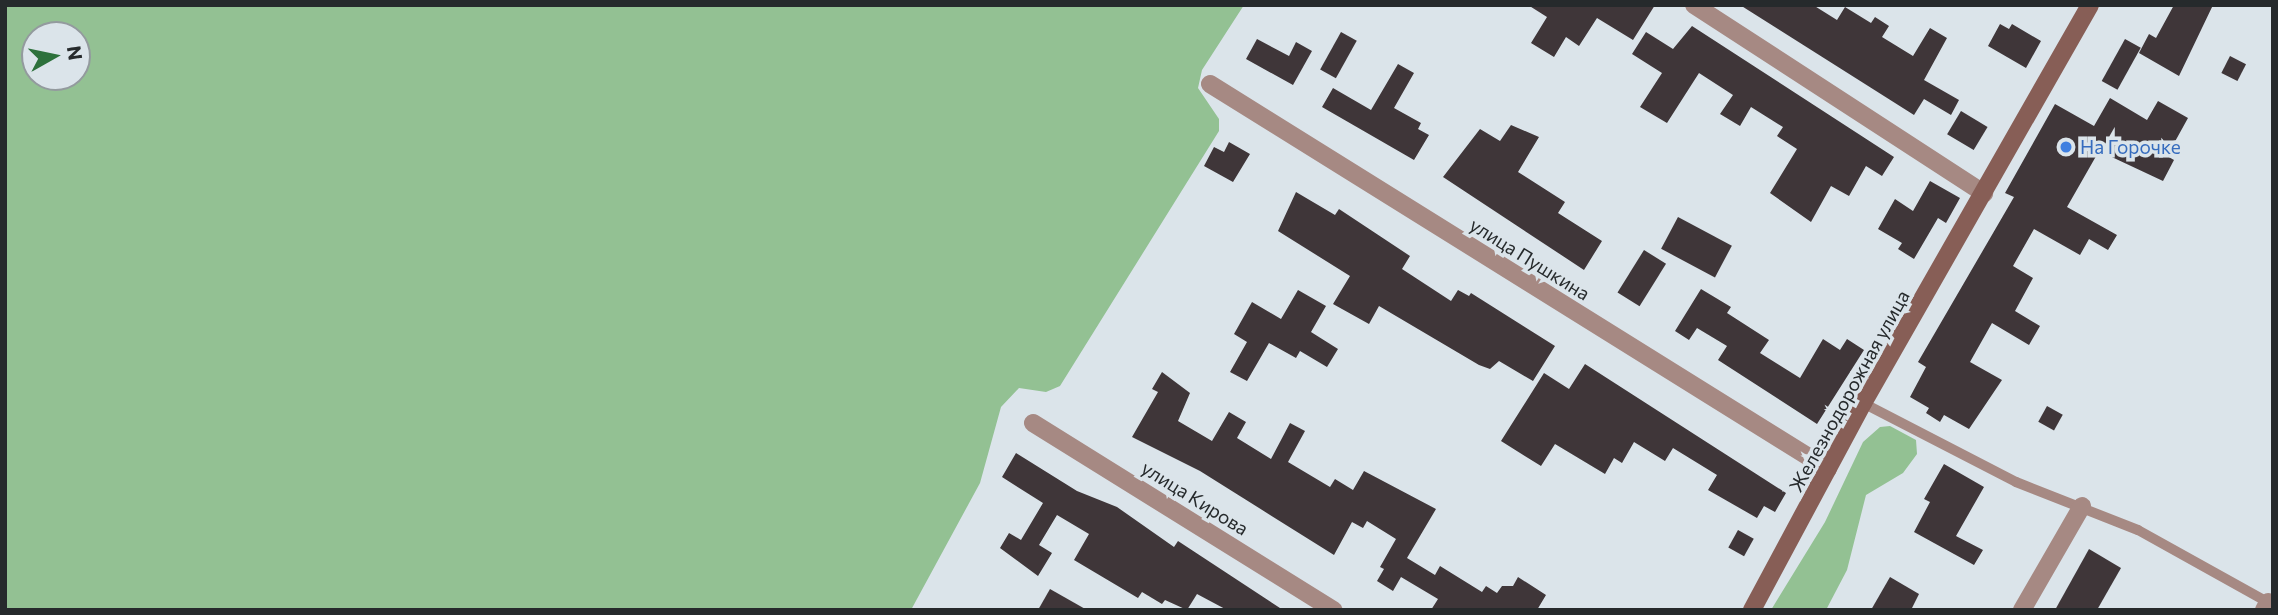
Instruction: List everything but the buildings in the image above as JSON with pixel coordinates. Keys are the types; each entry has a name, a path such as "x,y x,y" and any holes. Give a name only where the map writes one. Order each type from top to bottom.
{"street":[{"path":"1694,5 1984,192"},
{"name":"Железнодорожная улица","path":"1752,610 1863,403 2090,5"},
{"name":"улица Пушкина","path":"1210,84 1828,469"},
{"name":"улица Кирова","path":"1034,423 1334,610"},
{"path":"2022,610 2082,506"}],"lane":[{"path":"1863,403 2016,482 2138,530 2268,606"}],"green space":[{"path":"5,5 1244,5 1202,70 1198,88 1219,119 1219,131 1060,386 1046,392 1019,388 1001,407 980,483 911,610 5,610"},
{"path":"1890,426 1916,440 1917,454 1903,473 1866,495 1847,570 1826,610 1771,610 1825,522 1863,442 1880,427"}],"place":[{"name":"На Горочке","path":"2066,147"}]}
